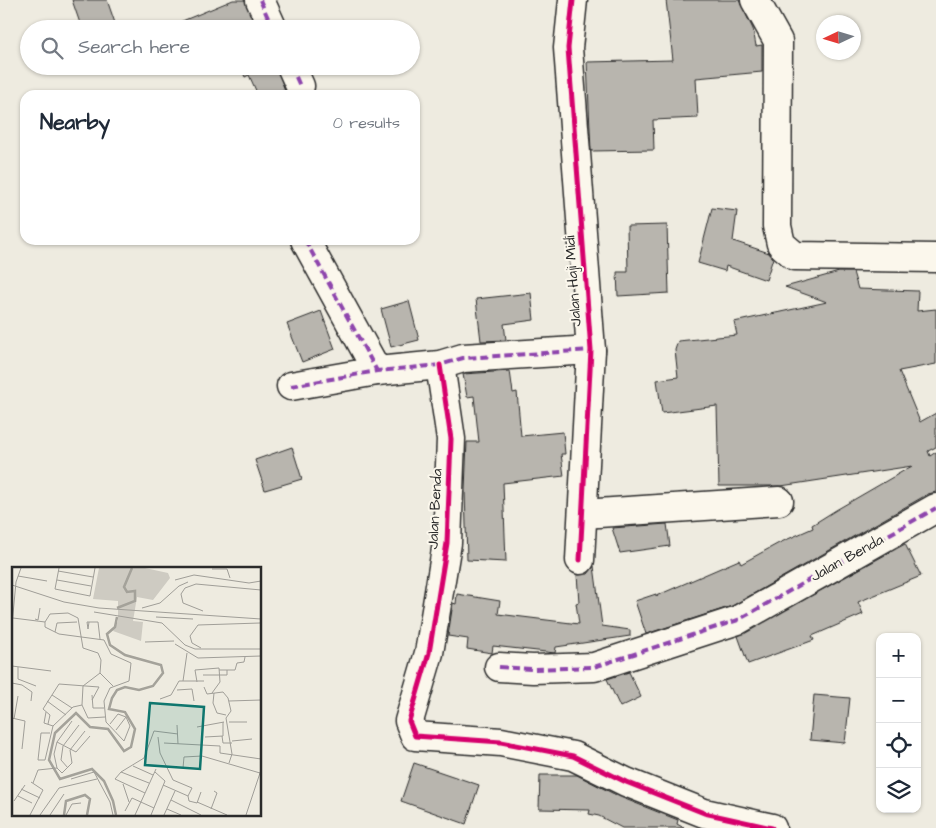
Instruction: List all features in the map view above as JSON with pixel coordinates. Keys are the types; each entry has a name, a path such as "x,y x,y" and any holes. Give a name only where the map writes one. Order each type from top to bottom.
{"street":[{"path":"260,0 270,20"},
{"name":"Jalan Haji Midi","path":"573,0 568,48 591,350 580,560"},
{"path":"755,0 778,41 777,226 781,244 795,256 936,258"},
{"path":"308,245 377,371"},
{"path":"290,386 377,371 440,365 463,358 591,350"},
{"name":"Jalan Benda","path":"440,365 451,439 447,543 429,653 409,721 415,736 501,742 574,756 626,782 704,813 772,828"},
{"path":"582,514 779,501"},
{"name":"Jalan Benda","path":"499,667 533,669 594,667 738,620 936,508"}],"building":[{"path":"72,0 107,0 114,20 79,20"},
{"path":"233,0 245,0 253,20 185,20"},
{"path":"666,0 739,0 753,29 756,46 762,45 762,72 696,78 698,118 653,120 654,150 591,151 587,62 673,60"},
{"path":"249,75 279,75 285,90 256,90"},
{"path":"712,208 737,211 733,241 769,253 773,258 766,280 726,266 725,271 698,263"},
{"path":"667,225 669,293 618,296 617,272 628,272 627,226"},
{"path":"839,272 853,272 858,289 918,291 917,311 936,309 936,364 899,371 920,422 936,413 936,447 928,451 930,456 936,452 936,492 928,494 732,606 646,634 635,601 656,594 656,596 739,560 741,564 779,543 813,528 812,525 912,466 781,486 719,486 717,406 662,413 657,380 678,377 675,350 678,341 737,335 734,322 827,302 785,287"},
{"path":"531,293 534,320 504,324 506,340 481,341 476,299"},
{"path":"409,301 419,340 391,347 381,309"},
{"path":"321,311 335,349 302,362 287,324"},
{"path":"510,371 513,393 517,392 521,436 563,432 565,454 561,454 564,476 503,483 506,562 467,560 465,490 467,442 479,442 474,396 467,397 463,374"},
{"path":"292,447 302,479 265,490 255,460"},
{"path":"667,524 670,546 620,553 612,528"},
{"path":"905,544 921,576 858,602 863,614 812,636 814,640 748,664 738,636"},
{"path":"594,566 602,626 630,630 630,636 556,647 555,653 493,646 492,653 467,649 468,639 448,636 453,603 456,604 457,594 500,601 498,614 579,624 576,603 579,602 577,575 588,574"},
{"path":"629,672 641,697 620,707 607,679"},
{"path":"814,695 850,698 845,743 810,740"},
{"path":"414,763 479,785 466,824 401,801"},
{"path":"540,775 577,775 620,797 678,820 677,824 684,828 622,828 599,816 589,814 590,810 539,809"}],"marked path":[{"path":"260,0 269,20"},
{"path":"295,75 300,86"},
{"path":"308,245 377,371"},
{"path":"291,386 377,371 440,365 463,358 591,350"},
{"path":"499,667 533,669 594,667 738,620 936,508"}],"cycle path":[{"path":"573,0 568,48 591,350 580,560"},
{"path":"440,365 451,439 447,543 429,653 409,721 415,736 501,742 573,756 626,782 704,813 772,828"}]}
